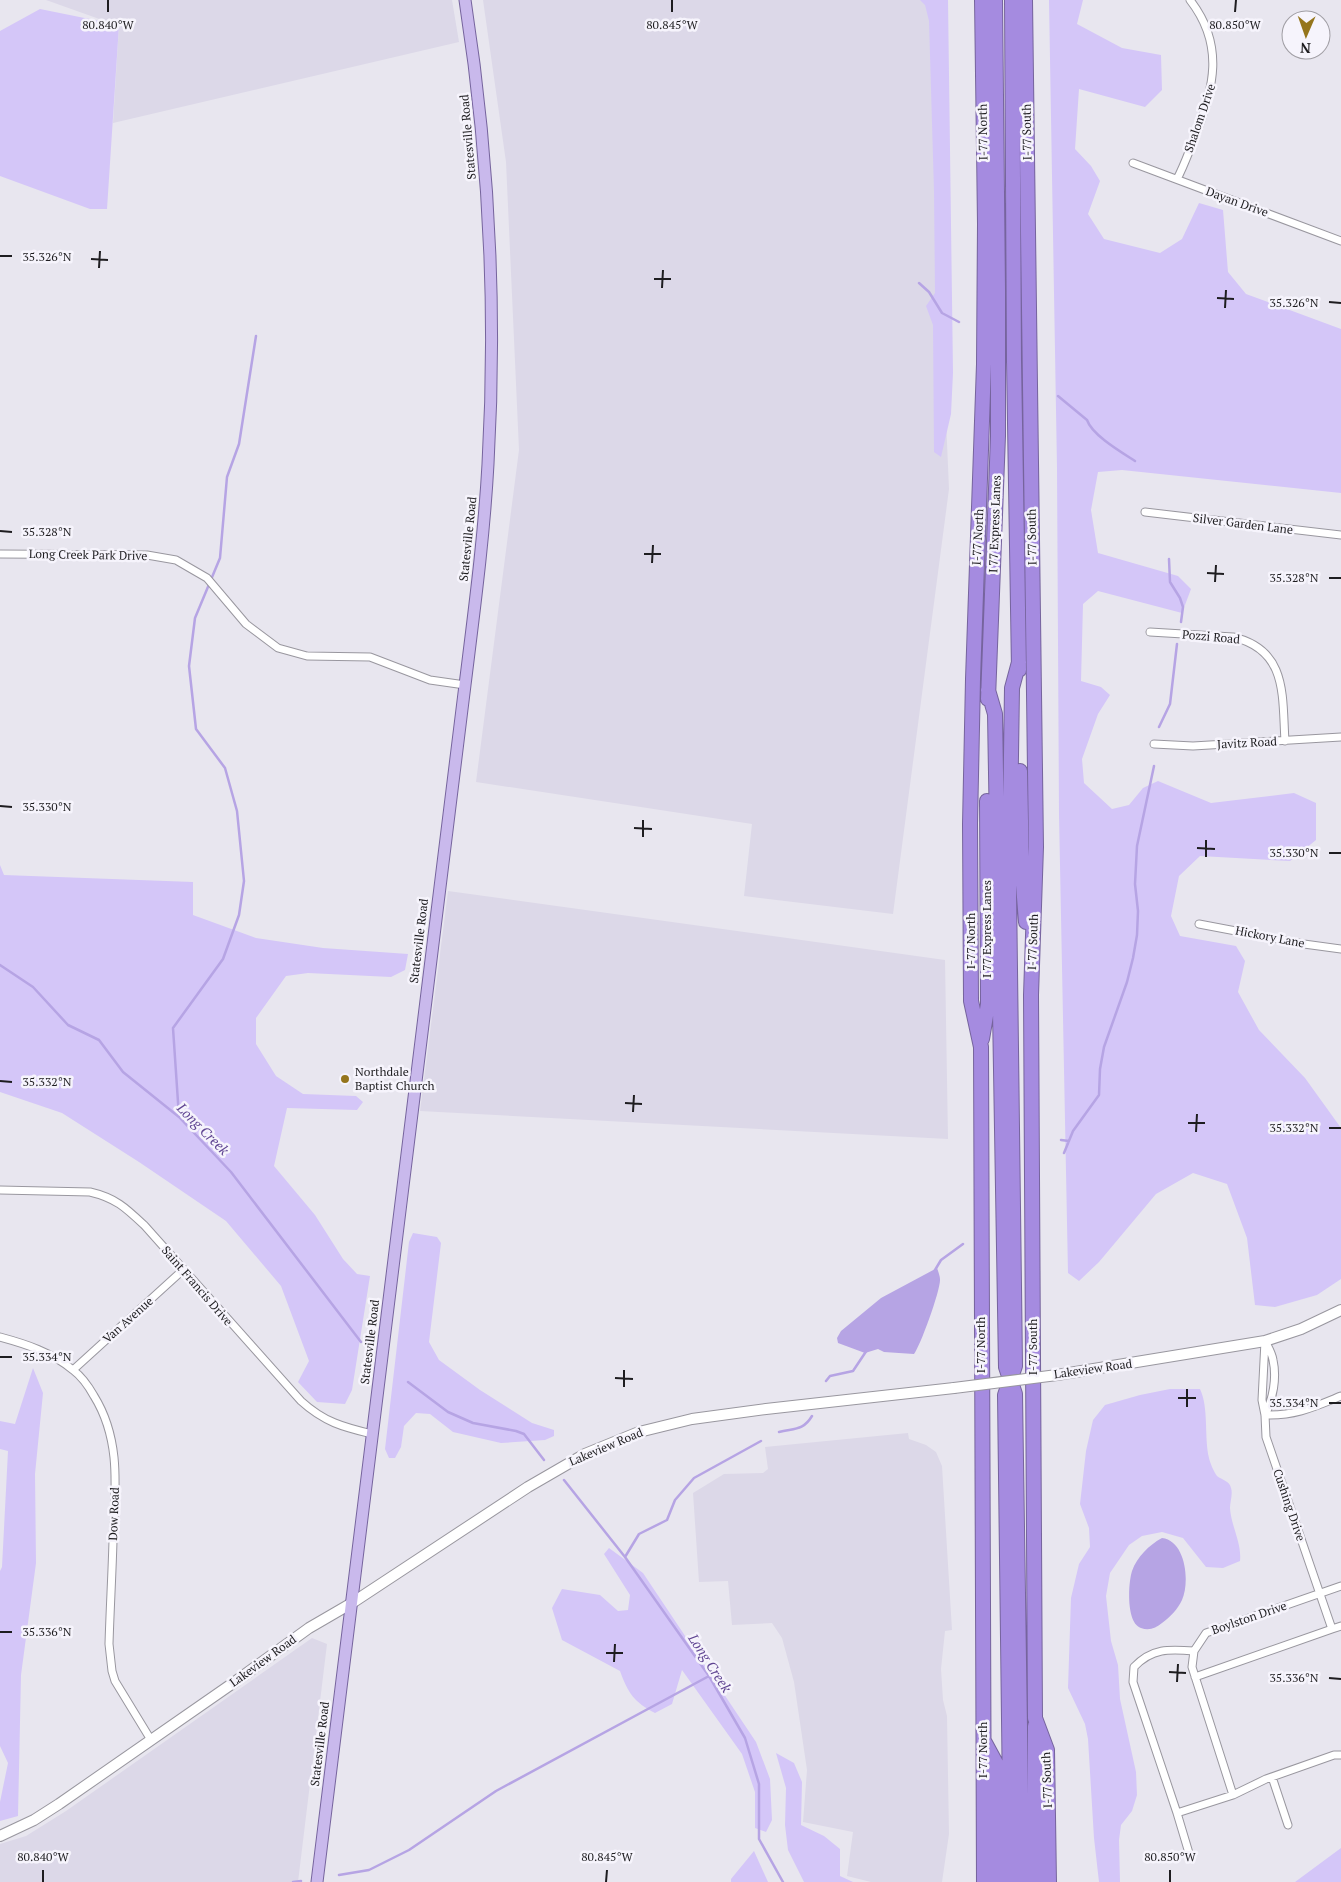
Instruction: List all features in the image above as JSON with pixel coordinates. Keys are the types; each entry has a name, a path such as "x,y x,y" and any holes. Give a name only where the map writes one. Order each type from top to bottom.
{"highway":[{"name":"I-77 North","path":"982,0 985,243 984,373 973,679 970,824 971,1001 981,1047 984,1882"},
{"name":"I 77 Express Lanes","path":"981,1047 988,1004 986,824 988,690 998,418 995,0"},
{"name":"I 77 Express Lanes","path":"1012,0 1014,380 1022,872 1031,995"},
{"name":"I-77 South","path":"1025,0 1036,847 1031,995 1035,1718 1047,1750 1050,1882"},
{"path":"1010,1343 1009,864 1012,688 1018,662"},
{"path":"988,690 994,714 1010,1343 1015,1366 1010,1381 1015,1394 1010,1419 1011,1882"},
{"path":"1010,1419 1025,1882"},
{"path":"1035,1718 1035,1882"},
{"path":"982,1738 997,1765 998,1882"}],"main road":[{"name":"Statesville Road","path":"317,1882 465,685 485,508 492,331 486,172 480,110 465,0"},
{"name":"Lakeview Road","path":"0,1836 34,1820 59,1804 309,1628 542,1478 585,1454 622,1438 663,1425 715,1415 1058,1375 1265,1341 1301,1330 1341,1310"}],"street":[{"name":"Shalom Drive","path":"1177,180 1210,95 1213,78 1214,63 1209,36 1203,20 1190,0"},
{"name":"Dayan Drive","path":"1133,163 1341,241"},
{"name":"Silver Garden Lane","path":"1145,512 1341,536"},
{"name":"Long Creek Park Drive","path":"0,554 147,555 176,560 207,578 246,624 278,648 307,656 370,657 430,680 465,685"},
{"name":"Pozzi Road","path":"1150,632 1233,637 1245,640 1262,651 1271,660 1280,677 1284,741"},
{"name":"Javitz Road","path":"1154,744 1193,746 1341,737"},
{"name":"Hickory Lane","path":"1199,924 1341,949"},
{"name":"Saint Francis Drive","path":"0,1190 81,1191 104,1196 122,1204 145,1226 286,1386 312,1411 333,1423 372,1434"},
{"name":"Van Avenue","path":"73,1370 183,1270"},
{"name":"Dow Road","path":"0,1337 46,1353 73,1370 91,1391 110,1428 116,1485 109,1644 112,1672 121,1693 151,1740"},
{"name":"Cushing Drive","path":"1265,1341 1273,1358 1274,1366 1272,1401 1265,1415 1266,1437 1332,1629"},
{"path":"1265,1415 1283,1416 1305,1411 1341,1396"},
{"name":"Boylston Drive","path":"1194,1651 1206,1633 1341,1586"},
{"path":"1196,1677 1341,1626"},
{"path":"1189,1853 1133,1682 1134,1667 1142,1658 1156,1652 1173,1649 1194,1651 1192,1667 1233,1795"},
{"path":"1177,1813 1233,1795 1272,1777 1334,1755 1341,1755"},
{"path":"1272,1777 1288,1825"}],"shaded area":[{"path":"46,0 452,0 459,42 113,123 119,26"},
{"path":"483,0 933,0 941,304 949,489 893,914 744,896 752,824 476,782 519,450 506,162"},
{"path":"920,0 948,0 953,373 951,414 941,457 934,452 933,325 926,306 935,293 934,191 929,21 925,5"},
{"path":"1049,0 1083,0 1077,24 1122,48 1161,55 1162,90 1145,107 1079,89 1075,149 1091,166 1100,181 1088,214 1104,239 1160,253 1182,239 1199,203 1223,210 1228,272 1246,294 1341,329 1341,493 1122,470 1098,472 1091,510 1098,553 1178,576 1191,589 1182,613 1098,591 1083,604 1081,681 1101,687 1110,695 1098,714 1082,759 1084,783 1112,809 1129,805 1143,788 1158,781 1211,803 1294,793 1316,803 1316,840 1290,861 1200,856 1179,876 1171,916 1180,936 1236,946 1245,961 1238,992 1259,1030 1305,1078 1341,1128 1341,1279 1317,1295 1275,1307 1255,1305 1247,1238 1227,1184 1193,1173 1156,1194 1099,1262 1079,1281 1068,1273 1059,814 1057,468"},
{"path":"40,9 119,25 107,209 90,209 0,176 0,31"},
{"path":"0,865 4,875 193,882 193,915 256,938 323,948 408,954 405,970 391,977 308,973 286,976 256,1018 256,1044 276,1076 303,1094 356,1096 363,1102 357,1110 287,1108 274,1166 315,1215 343,1259 357,1274 370,1276 352,1390 345,1404 317,1402 298,1382 309,1361 281,1286 226,1221 62,1113 0,1092"},
{"path":"448,891 945,960 948,1139 420,1111"},
{"path":"413,1233 437,1237 441,1243 429,1342 439,1360 480,1390 532,1423 554,1430 554,1436 545,1440 501,1443 453,1432 430,1414 416,1413 404,1426 401,1447 395,1458 389,1458 385,1449 409,1242"},
{"path":"937,1268 940,1279 937,1294 925,1330 914,1354 884,1352 878,1349 865,1353 838,1343 837,1338 841,1331 881,1298"},
{"path":"33,1368 43,1393 35,1474 36,1563 21,1675 18,1816 0,1821 0,1802 8,1763 0,1746 0,1571 2,1567 8,1451 0,1449 0,1421 15,1424"},
{"path":"1170,1389 1200,1389 1203,1397 1208,1450 1213,1470 1231,1488 1230,1508 1240,1561 1223,1568 1206,1567 1183,1538 1162,1532 1142,1536 1129,1545 1110,1573 1106,1596 1111,1641 1118,1665 1120,1699 1136,1772 1137,1795 1132,1811 1121,1825 1119,1840 1120,1882 1099,1882 1094,1838 1088,1739 1085,1724 1068,1688 1071,1598 1079,1564 1090,1547 1089,1528 1080,1504 1086,1451 1093,1420 1105,1405"},
{"path":"908,1433 909,1439 926,1445 936,1452 942,1466 952,1630 945,1631 941,1669 943,1700 947,1716 949,1834 942,1882 871,1882 847,1876 853,1832 803,1822 807,1770 794,1682 782,1638 772,1623 732,1625 728,1581 699,1582 693,1493 724,1474 763,1473 768,1469 765,1447"},
{"path":"1162,1538 1176,1546 1181,1554 1186,1573 1186,1583 1182,1600 1174,1613 1155,1628 1144,1629 1136,1625 1129,1602 1132,1571 1140,1556"},
{"path":"609,1548 643,1573 756,1742 770,1779 772,1820 766,1832 755,1828 755,1792 742,1754 682,1670 672,1704 655,1713 637,1701 626,1685 620,1671 562,1640 552,1608 562,1589 600,1595 618,1611 628,1610 630,1595 604,1554"},
{"path":"312,1638 327,1644 298,1882 0,1882 0,1844 26,1836 66,1811"},
{"path":"776,1753 794,1763 802,1782 801,1825 824,1836 840,1849 840,1876 853,1882 804,1882 788,1850 785,1825 786,1788"},
{"path":"1341,1848 1341,1882 1295,1882"},
{"path":"754,1851 768,1882 731,1882 731,1879"}],"waterway":[{"path":"919,283 929,292 942,313 959,322"},
{"path":"179,1117 173,1028 223,959 239,915 244,881 237,811 225,768 196,729 189,666 195,618 220,558 227,477 239,444 256,336"},
{"path":"1058,396 1087,420 1101,437 1135,461"},
{"path":"1169,559 1170,582 1183,607 1181,622"},
{"path":"1159,727 1170,704 1177,644"},
{"path":"1064,1153 1073,1131 1099,1095 1100,1069 1104,1047 1127,982 1133,958 1137,935 1138,911 1135,884 1137,846 1154,766"},
{"name":"Long Creek","path":"0,965 33,987 68,1025 99,1040 123,1072 179,1117 231,1172 361,1342"},
{"path":"1061,1140 1069,1141"},
{"path":"935,1270 941,1260 963,1244"},
{"path":"826,1381 830,1376 853,1371 867,1350"},
{"name":"Long Creek","path":"408,1382 448,1412 473,1423 524,1434 544,1460"},
{"path":"779,1432 802,1427 812,1416"},
{"path":"625,1557 639,1534 667,1520 675,1500 694,1478 761,1441"},
{"name":"Long Creek","path":"564,1480 625,1557 709,1676 745,1738 759,1784 759,1839 783,1882"},
{"path":"339,1875 369,1870 409,1850 496,1791 709,1676"},
{"path":"293,1882 301,1881"}],"place":[{"name":"Northdale Baptist Church","path":"345,1079"}]}
